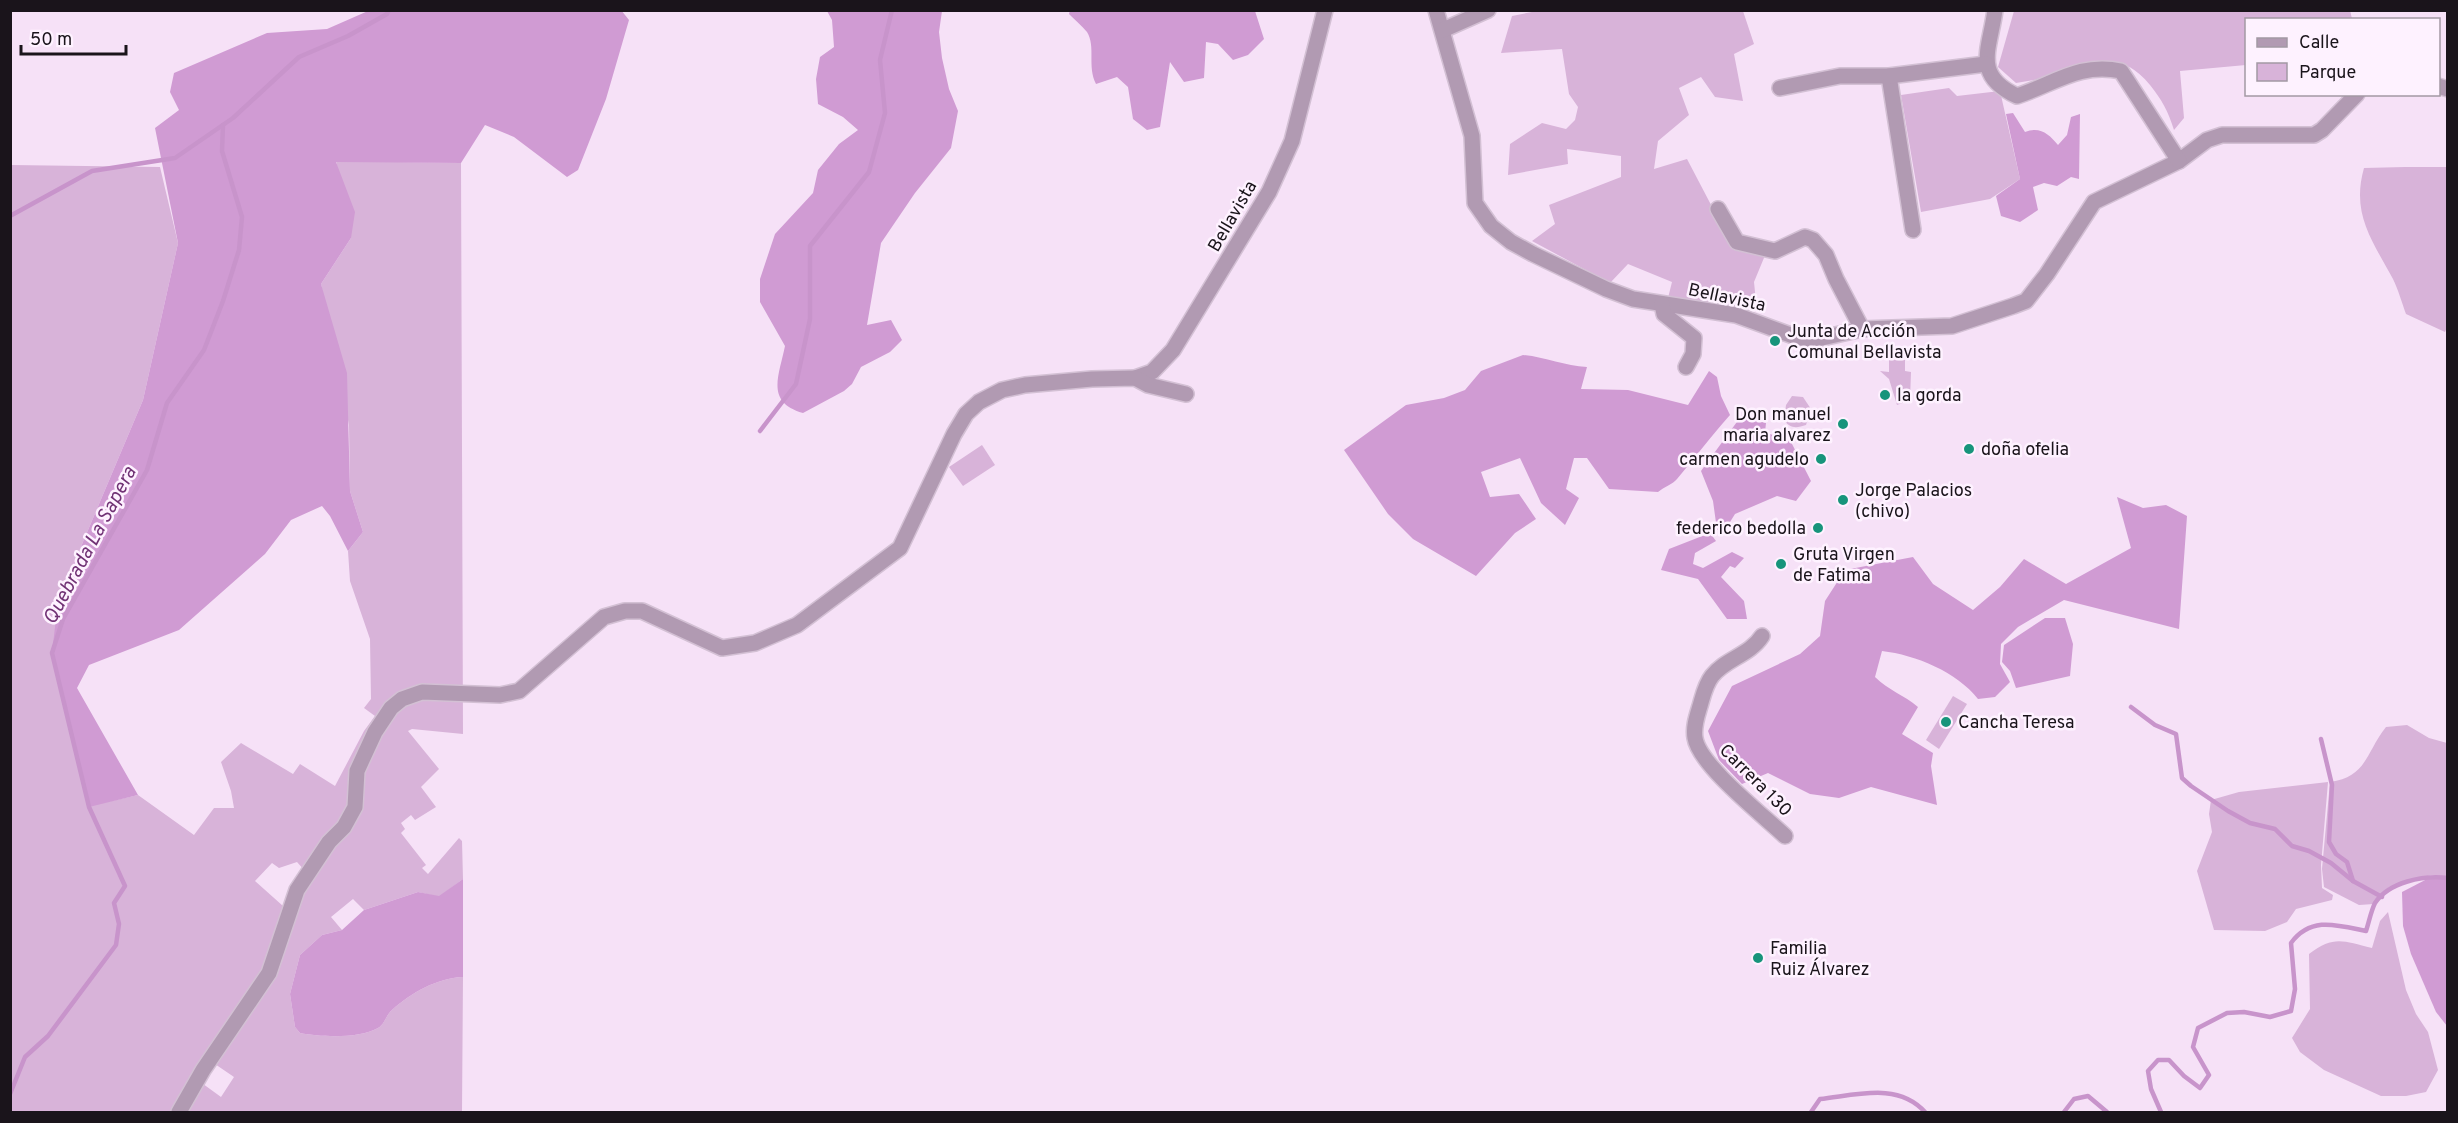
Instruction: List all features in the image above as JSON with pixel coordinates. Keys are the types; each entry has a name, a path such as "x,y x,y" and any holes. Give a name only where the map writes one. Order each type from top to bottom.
{"street":[{"name":"Bellavista","path":"1135,378 1152,372 1173,350 1269,192 1292,141 1325,10"},
{"name":"Bellavista","path":"1436,10 1472,135 1474,196 1478,210 1491,226 1511,242 1606,290 1634,299 1736,315 1796,337 1813,340 1862,329 1952,326 2026,301 2048,274 2094,202 2179,161 2207,140 2222,135 2314,135 2322,130 2355,96"},
{"path":"1443,30 1488,10"},
{"path":"1995,10 1986,64 1992,81 2017,96 2078,71 2101,66 2121,70 2179,161"},
{"path":"1780,88 1840,76 1889,76 1986,64"},
{"path":"1889,76 1913,230"},
{"path":"1718,209 1737,242 1775,251 1805,237 1813,240 1826,255 1862,329"},
{"path":"1662,304 1664,314 1694,338 1693,354 1686,367"},
{"path":"179,1113 209,1061 269,974 297,890 329,842 344,827 355,807 357,771 375,732 391,708 402,699 422,692 500,695 519,691 604,617 625,611 642,611 722,648 755,643 797,625 900,548 954,434 966,414 979,402 1002,390 1025,385 1135,378 1148,385 1186,394"},
{"name":"Carrera 130","path":"1762,636 1750,650 1714,674 1707,683 1694,726 1695,738 1698,748 1717,773 1785,836"}],"green space":[{"path":"2350,10 2352,18 2245,18 2245,65 2180,71 2184,118 2174,130 2167,111 2150,85 2139,73 2118,63 2096,64 2016,83 1998,67 2014,11"},
{"path":"1537,11 1743,11 1754,44 1734,54 1743,101 1715,97 1701,77 1679,88 1689,115 1658,141 1654,169 1687,159 1720,222 1766,253 1754,282 1756,302 1733,309 1668,298 1672,282 1628,264 1610,283 1532,241 1555,224 1549,205 1621,177 1621,156 1567,149 1568,164 1508,175 1510,144 1542,123 1566,129 1575,120 1578,107 1569,94 1562,49 1501,53 1512,16"},
{"path":"1949,88 1957,96 2000,91 2020,179 1990,199 1921,212 1901,95"},
{"path":"336,161 461,163 463,734 412,729 408,731 439,769 421,787 436,807 415,820 411,815 401,823 405,829 401,833 426,865 422,868 428,874 459,838 462,841 463,879 439,897 418,892 364,910 353,899 331,917 342,930 322,935 300,955 290,994 295,1027 300,1033 329,1036 351,1035 370,1032 378,1028 392,1010 407,998 434,983 463,977 462,1112 11,1112 11,165 160,167 178,243 143,400 58,601 89,806 138,795 194,835 214,808 234,808 221,762 241,743 293,774 300,764 335,786 364,731 375,716 364,708 371,699 370,639 350,581 348,551 363,532 350,491 349,425 321,284 351,238","holes":["297,862 305,871 285,919 283,906 255,881 272,863 279,868","212,1062 234,1077 221,1097 199,1081"]},
{"path":"2447,167 2448,325 2445,332 2406,314 2395,283 2371,239 2362,213 2360,199 2364,168"},
{"path":"1889,356 1900,356 1900,360 1905,360 1905,371 1911,372 1910,400 1897,405 1889,379 1880,371 1889,372"},
{"path":"1792,396 1803,397 1811,409 1806,425 1794,427 1784,420 1786,405"},
{"path":"982,445 995,465 963,486 949,467"},
{"name":"Cancha Teresa","path":"1953,696 1967,704 1939,749 1926,740"},
{"path":"2407,725 2429,738 2447,743 2447,877 2431,875 2389,887 2374,904 2359,905 2324,887 2322,869 2330,782 2352,775 2359,769 2386,727"},
{"path":"2328,782 2321,865 2322,888 2333,895 2332,900 2296,909 2287,922 2265,931 2214,930 2197,871 2212,832 2209,814 2211,800 2239,792"},
{"path":"2388,912 2406,990 2416,1014 2428,1032 2438,1070 2426,1092 2406,1096 2381,1096 2324,1070 2300,1052 2292,1038 2310,1009 2309,954 2325,944 2339,941 2372,948 2380,921"}],"shaded area":[{"path":"621,10 629,20 606,99 578,170 567,177 514,137 485,125 461,163 336,162 355,212 351,238 321,284 347,373 350,491 363,532 348,551 330,516 322,506 291,520 265,554 179,630 89,665 77,688 138,795 89,807 52,653 58,601 143,400 178,243 155,128 179,110 170,92 174,73 267,33 327,29 368,11"},
{"path":"1070,10 1255,11 1264,39 1248,55 1233,60 1218,44 1206,42 1204,78 1184,82 1170,62 1160,127 1147,130 1133,119 1128,87 1117,77 1096,84 1092,70 1090,38 1069,14"},
{"path":"827,11 942,11 939,32 942,58 949,89 958,111 951,148 915,193 881,243 867,325 891,320 902,340 890,352 861,367 852,384 844,391 803,413 783,402 779,395 778,377 785,346 760,302 760,279 775,234 813,193 818,170 839,144 858,130 843,117 818,104 816,79 820,57 834,47 832,20"},
{"path":"2013,113 2025,132 2035,130 2044,132 2058,145 2067,135 2071,117 2080,114 2079,179 2071,177 2057,186 2044,183 2033,187 2038,210 2020,222 2001,216 1996,196 2020,179 2006,114"},
{"path":"1523,355 1587,367 1581,389 1628,390 1688,405 1709,371 1717,377 1721,396 1730,415 1677,479 1658,492 1609,489 1587,458 1574,458 1566,489 1579,498 1565,525 1541,503 1520,458 1481,472 1490,497 1519,494 1536,519 1515,533 1476,576 1413,539 1388,514 1344,450 1406,405 1444,398 1465,390 1481,371"},
{"path":"1742,415 1766,423 1765,432 1791,442 1811,481 1796,501 1777,496 1735,514 1725,530 1717,530 1713,501 1701,471"},
{"path":"2117,497 2143,508 2166,505 2187,516 2179,629 2064,600 2018,627 2001,644 2000,664 2010,682 1995,697 1978,699 1959,681 1935,666 1908,656 1882,651 1875,677 1918,707 1902,734 1933,753 1931,766 1937,805 1871,787 1839,798 1810,794 1768,773 1742,784 1719,760 1708,731 1732,686 1800,654 1820,636 1825,601 1845,570 1913,557 1933,584 1973,610 2000,587 2024,559 2066,584 2131,548"},
{"path":"1710,533 1716,541 1695,553 1693,564 1703,568 1732,552 1744,558 1735,568 1730,566 1721,577 1744,601 1747,619 1727,619 1698,579 1661,570 1669,549"},
{"path":"2045,618 2065,618 2073,644 2070,676 2016,688 2010,671 2002,662 2004,645"},
{"path":"2431,877 2447,879 2447,1026 2436,1012 2411,954 2403,926 2402,892"},
{"path":"463,879 463,977 434,983 416,992 392,1010 378,1028 370,1032 340,1036 300,1033 295,1027 290,994 300,955 322,935 342,930 364,910 418,892 439,896"}],"waterway":[{"path":"10,216 92,171 175,158 233,118 299,57 348,36 387,14 389,10"},
{"path":"760,431 796,384 810,319 810,246 869,172 885,113 880,60 892,10"},
{"name":"Quebrada La Sapera","path":"10,1094 25,1057 48,1036 116,945 119,924 114,903 125,886 89,807 52,653 63,619 147,470 167,403 204,350 223,301 239,250 242,217 222,151 223,125"},
{"path":"2131,707 2155,725 2176,734 2182,778 2191,786 2250,823 2275,829 2292,846 2309,851 2331,863 2353,881 2382,897"},
{"path":"2321,739 2332,785 2329,842 2336,854 2347,862 2353,881"},
{"path":"2161,1112 2151,1089 2148,1071 2158,1060 2169,1060 2184,1076 2200,1088 2209,1075 2193,1047 2198,1028 2227,1013 2244,1012 2270,1017 2291,1011 2295,989 2291,943 2299,934 2307,929 2325,925 2366,931 2375,903 2389,890 2418,879 2448,878"},
{"path":"1811,1112 1820,1099 1862,1093 1902,1097 1925,1112"},
{"path":"2064,1112 2074,1099 2088,1096 2107,1112"}],"place":[{"name":"Junta de Acción Comunal Bellavista","path":"1775,341"},
{"name":"la gorda","path":"1885,395"},
{"name":"Don manuel maria alvarez","path":"1843,424"},
{"name":"doña ofelia","path":"1969,449"},
{"name":"carmen agudelo","path":"1821,459"},
{"name":"Jorge Palacios (chivo)","path":"1843,500"},
{"name":"federico bedolla","path":"1818,528"},
{"name":"Gruta Virgen de Fatima","path":"1781,564"},
{"name":"Cancha Teresa","path":"1946,722"},
{"name":"Familia Ruiz Álvarez","path":"1758,958"}]}
